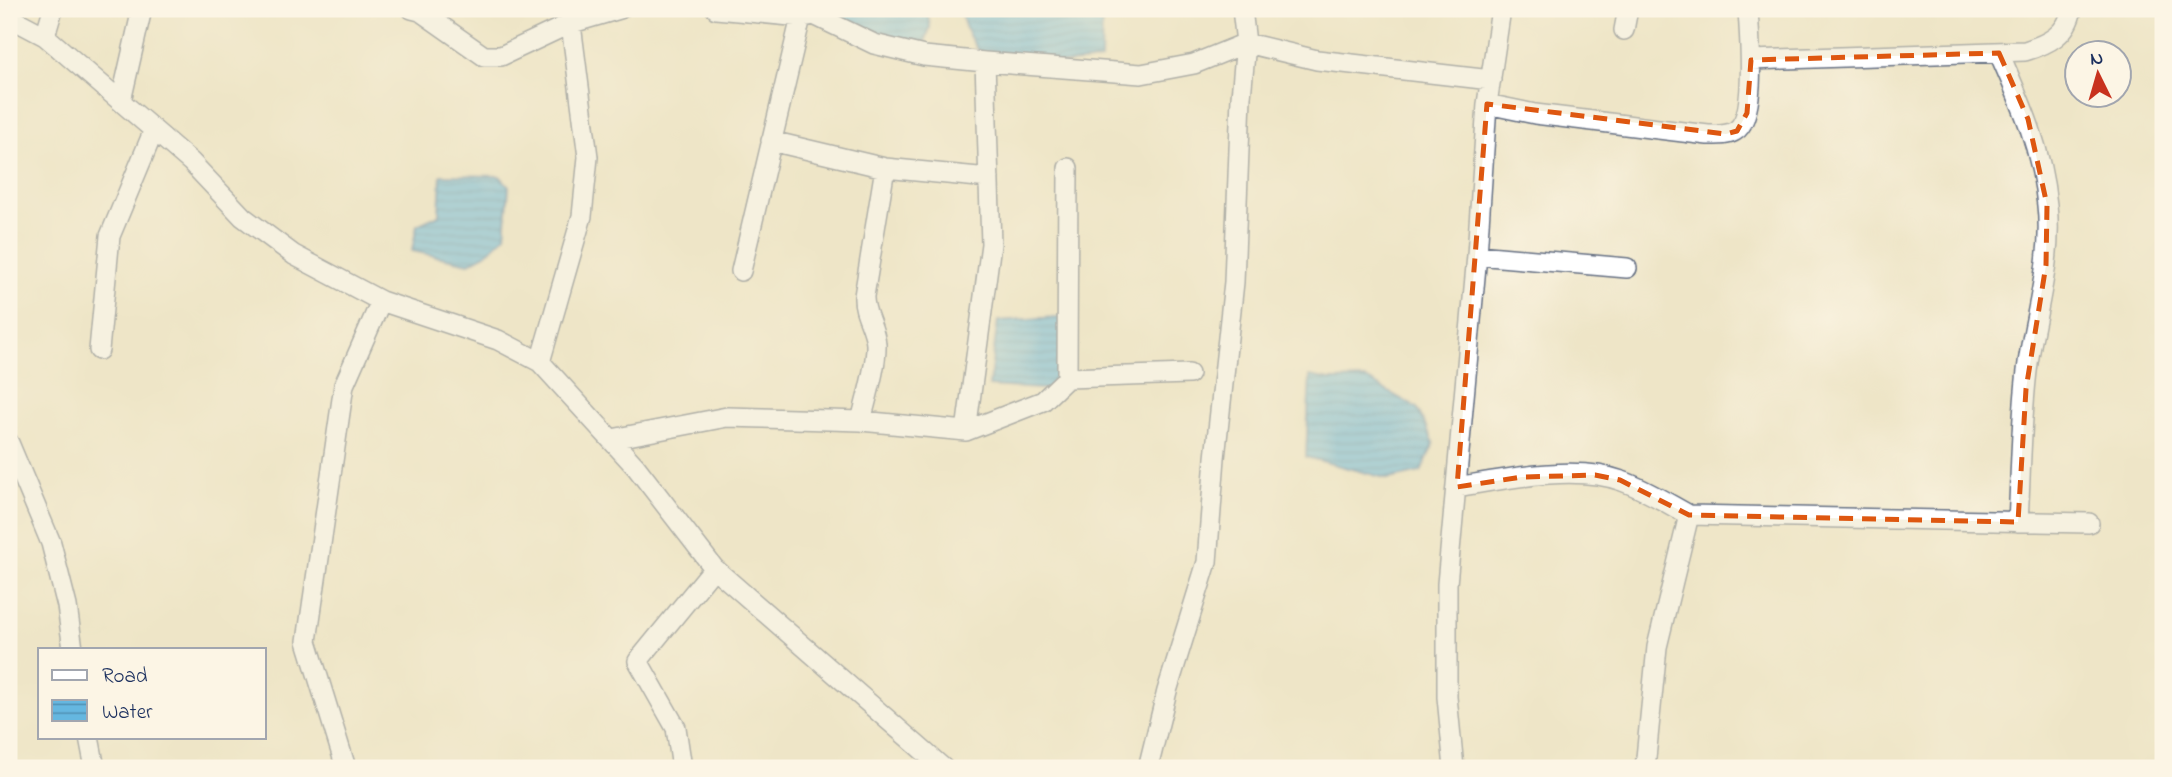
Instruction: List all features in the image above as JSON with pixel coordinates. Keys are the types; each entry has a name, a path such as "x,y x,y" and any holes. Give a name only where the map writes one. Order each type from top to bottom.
{"street":[{"path":"45,36 53,9"},
{"path":"121,101 142,9"},
{"path":"412,9 420,11 484,56 492,58 501,56 569,17 620,9"},
{"path":"716,9 810,14 874,44 924,56 985,62 1141,74 1194,64 1246,43 1317,60 1491,80"},
{"path":"1148,768 1167,691 1207,562 1234,282 1241,97 1246,43 1242,9"},
{"path":"1454,768 1447,697 1447,584 1477,255 1487,104 1501,9"},
{"path":"1623,30 1628,9"},
{"path":"1487,104 1535,114 1708,135 1737,131 1747,113 1751,60 1748,9"},
{"path":"1751,60 2025,51 2043,46 2062,34 2072,9"},
{"path":"741,271 771,141 810,14"},
{"path":"9,17 45,36 191,162 243,217 294,255 381,301 498,340 540,362 612,439 714,568 943,768"},
{"path":"540,362 582,216 588,157 569,17"},
{"path":"1999,53 2036,143 2047,205 2046,265 2026,389 2018,522"},
{"path":"966,430 991,244 985,62"},
{"path":"99,350 110,236 154,130"},
{"path":"771,141 885,168 989,178"},
{"path":"861,421 876,350 864,296 885,168"},
{"path":"1067,378 1068,168"},
{"path":"1477,255 1627,268"},
{"path":"346,768 307,640 344,385 381,301"},
{"path":"612,439 727,417 861,421 966,430 1043,401 1067,378 1189,374"},
{"path":"9,443 51,543 67,606 74,648"},
{"path":"1457,487 1522,477 1595,475 1620,480 1689,515 2090,523"},
{"path":"1645,768 1657,647 1689,515"},
{"path":"682,768 676,728 638,661 714,568"},
{"path":"89,738 95,768"}],"highlighted area":[{"path":"1999,53 2028,119 2047,205 2046,265 2026,389 2018,522 1689,515 1620,480 1595,475 1522,477 1457,487 1487,104 1726,134 1737,131 1747,113 1751,60"}],"water":[{"path":"830,9 927,9 930,27 922,52 857,31 836,18"},
{"path":"962,9 1102,9 1101,60 1067,63 984,60 966,29"},
{"path":"441,175 500,176 509,186 505,236 486,254 469,263 412,251 417,225 439,215"},
{"path":"1072,316 1060,390 989,386 998,321"},
{"path":"1310,376 1330,380 1366,379 1417,408 1434,443 1421,472 1389,479 1306,457"}]}
